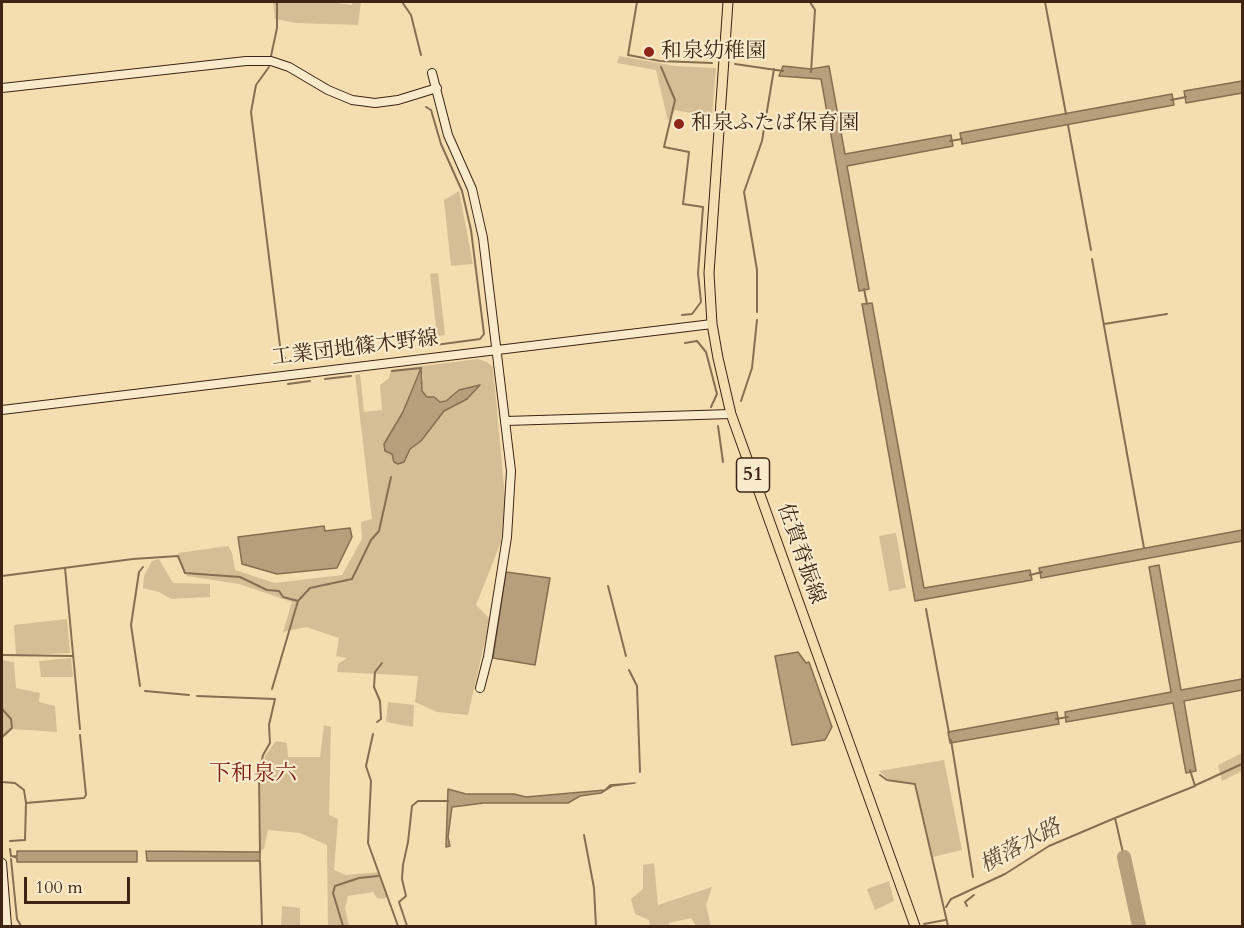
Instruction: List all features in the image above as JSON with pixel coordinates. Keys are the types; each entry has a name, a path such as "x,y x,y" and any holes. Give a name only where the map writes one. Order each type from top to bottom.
{"main road":[{"name":"佐賀脊振線","path":"728,2 709,273 712,324 730,414 915,927"}],"street":[{"path":"2,88 246,61 271,61 289,67 328,90 352,100 375,103 398,100 436,88"},
{"path":"432,73 448,135 472,189 479,221 511,471 507,537 488,657 480,688"},
{"name":"工業団地篠木野線","path":"2,410 712,324"},
{"path":"506,421 730,414"},
{"path":"2,863 7,927"}],"shaded area":[{"path":"273,2 328,2 352,5 352,2 361,2 358,25 296,23 275,19"},
{"path":"619,56 675,66 716,68 712,117 675,110 668,121 656,70 617,63"},
{"path":"783,66 811,69 829,66 845,154 951,135 953,146 847,166 869,289 859,291 821,79 779,76"},
{"path":"1242,81 1242,93 1186,103 1184,91"},
{"path":"1172,94 1174,105 962,144 960,133"},
{"path":"459,191 473,264 451,266 444,200"},
{"path":"438,273 445,335 437,336 430,274"},
{"path":"872,303 924,588 1030,570 1032,580 915,601 862,304"},
{"path":"478,359 493,367 505,498 501,542 476,605 490,619 468,715 437,712 415,702 418,676 337,672 338,664 347,658 336,656 339,638 306,627 283,632 292,602 239,584 187,576 178,553 228,546 232,553 235,570 275,583 342,575 362,539 361,522 372,519 355,375 360,374 364,412 382,410 380,385 389,378 391,370","holes":["417,375 423,375 421,391 427,397 440,403 459,390 467,399 444,411 421,441 394,462 393,454 384,443 403,412"]},
{"path":"421,368 422,391 427,397 434,397 440,402 446,401 459,390 480,385 467,399 444,411 421,441 410,449 404,462 398,464 394,462 392,454 385,451 384,444 403,412"},
{"path":"324,526 325,531 350,528 352,537 337,568 277,574 242,564 238,537"},
{"path":"1242,530 1242,541 1041,578 1039,568"},
{"path":"896,533 906,588 889,591 879,536"},
{"path":"159,559 173,583 210,584 210,597 171,599 159,592 143,588 144,576 152,561"},
{"path":"1159,565 1181,690 1242,679 1242,690 1184,701 1196,771 1186,773 1173,703 1066,722 1065,712 1171,692 1149,567"},
{"path":"506,572 550,578 535,665 493,658"},
{"path":"67,619 70,653 16,655 14,625"},
{"path":"798,652 806,663 809,662 832,727 825,740 792,745 775,656"},
{"path":"71,658 73,677 41,677 39,661"},
{"path":"2,660 14,662 16,688 40,693 39,702 55,706 57,732 13,729 2,739"},
{"path":"388,702 414,705 413,727 386,722"},
{"path":"1057,712 1059,724 950,743 948,732"},
{"path":"324,725 331,727 329,815 338,819 334,870 346,875 379,872 388,896 384,899 377,898 373,892 348,896 345,908 349,926 328,926 327,845 300,833 268,830 264,849 261,850 260,777 265,756 276,741 287,743 288,757 320,757"},
{"path":"1242,753 1242,771 1222,781 1218,765"},
{"path":"944,760 962,850 933,857 916,783 888,779 879,771"},
{"path":"635,783 612,786 601,793 580,796 568,803 484,803 452,807 448,837 450,846 446,847 448,789 466,794 514,794 526,797 605,790 610,785"},
{"path":"17,851 137,851 137,862 17,862 17,858 11,856 17,856"},
{"path":"146,851 260,852 260,861 147,861"},
{"path":"654,863 658,905 712,887 706,905 711,926 696,926 691,918 669,923 669,926 650,926 649,920 635,914 631,899 643,889 643,865"},
{"path":"889,881 894,901 875,910 867,889"},
{"path":"282,906 300,908 300,926 281,926"}],"waterway":[{"path":"271,56 277,28 277,2"},
{"path":"402,2 411,15 421,55"},
{"path":"637,2 628,55 660,61 712,63"},
{"path":"810,2 815,10 811,72"},
{"path":"1045,2 1066,114"},
{"path":"735,64 783,71"},
{"path":"269,67 256,85 251,112 281,354 285,358"},
{"path":"661,67 675,100 664,147 689,152 683,204 703,207 698,273 701,302 692,314 682,315"},
{"path":"757,312 757,270 744,192 762,141 774,69"},
{"path":"1171,100 1186,97"},
{"path":"426,107 431,110 441,144 462,191 471,230 484,334 480,339 428,346"},
{"path":"1068,125 1091,250"},
{"path":"950,141 962,139"},
{"path":"1092,259 1144,548"},
{"path":"864,289 867,304"},
{"path":"1104,324 1167,314"},
{"path":"741,401 752,368 757,320"},
{"path":"685,343 697,341 706,352 717,394 711,407"},
{"path":"392,371 421,368"},
{"path":"325,379 351,376"},
{"path":"288,384 310,381"},
{"path":"718,426 723,462"},
{"path":"272,689 298,601 310,588 352,579 371,540 379,531 391,477"},
{"path":"2,576 133,559 178,556 185,573 240,577 267,590 279,591 283,597 298,601"},
{"path":"140,686 131,625 139,572 143,567"},
{"path":"65,568 80,729"},
{"path":"1030,575 1042,572"},
{"path":"608,586 626,656"},
{"path":"926,609 949,733"},
{"path":"2,655 73,656"},
{"path":"377,722 381,719 380,701 374,687 375,672 382,663"},
{"path":"629,670 637,686 640,772"},
{"path":"145,691 189,695"},
{"path":"197,696 275,699 269,725 270,743 263,755 259,774 260,852"},
{"path":"2,709 11,719 12,728 2,737"},
{"path":"1056,719 1068,717"},
{"path":"373,734 366,766 371,781 368,843 398,926"},
{"path":"26,803 84,798 86,795 80,735"},
{"path":"951,740 973,877"},
{"name":"横落水路","path":"1196,785 1242,764"},
{"path":"1124,857 1115,818 1195,786 1190,770"},
{"path":"880,775 887,780 915,784 948,926"},
{"path":"2,780 2,782 15,783 24,790 26,803 25,840 10,841"},
{"path":"407,926 399,902 406,896 402,879 412,806 418,801 448,801"},
{"name":"横落水路","path":"946,907 951,899 1005,874 1049,846 1115,818"},
{"path":"584,835 594,888 596,926"},
{"path":"10,849 11,856"},
{"path":"1124,857 1139,926"},
{"path":"11,859 17,919 21,926"},
{"path":"260,861 262,926"},
{"path":"343,926 333,893 335,886 359,878 378,876"},
{"path":"967,906 965,902 974,895"},
{"path":"924,924 945,920"}],"place":[{"name":"和泉幼稚園","path":"649,52"},
{"name":"和泉ふたば保育園","path":"679,124"}],"district":[{"name":"下和泉六","path":"253,775"}]}
